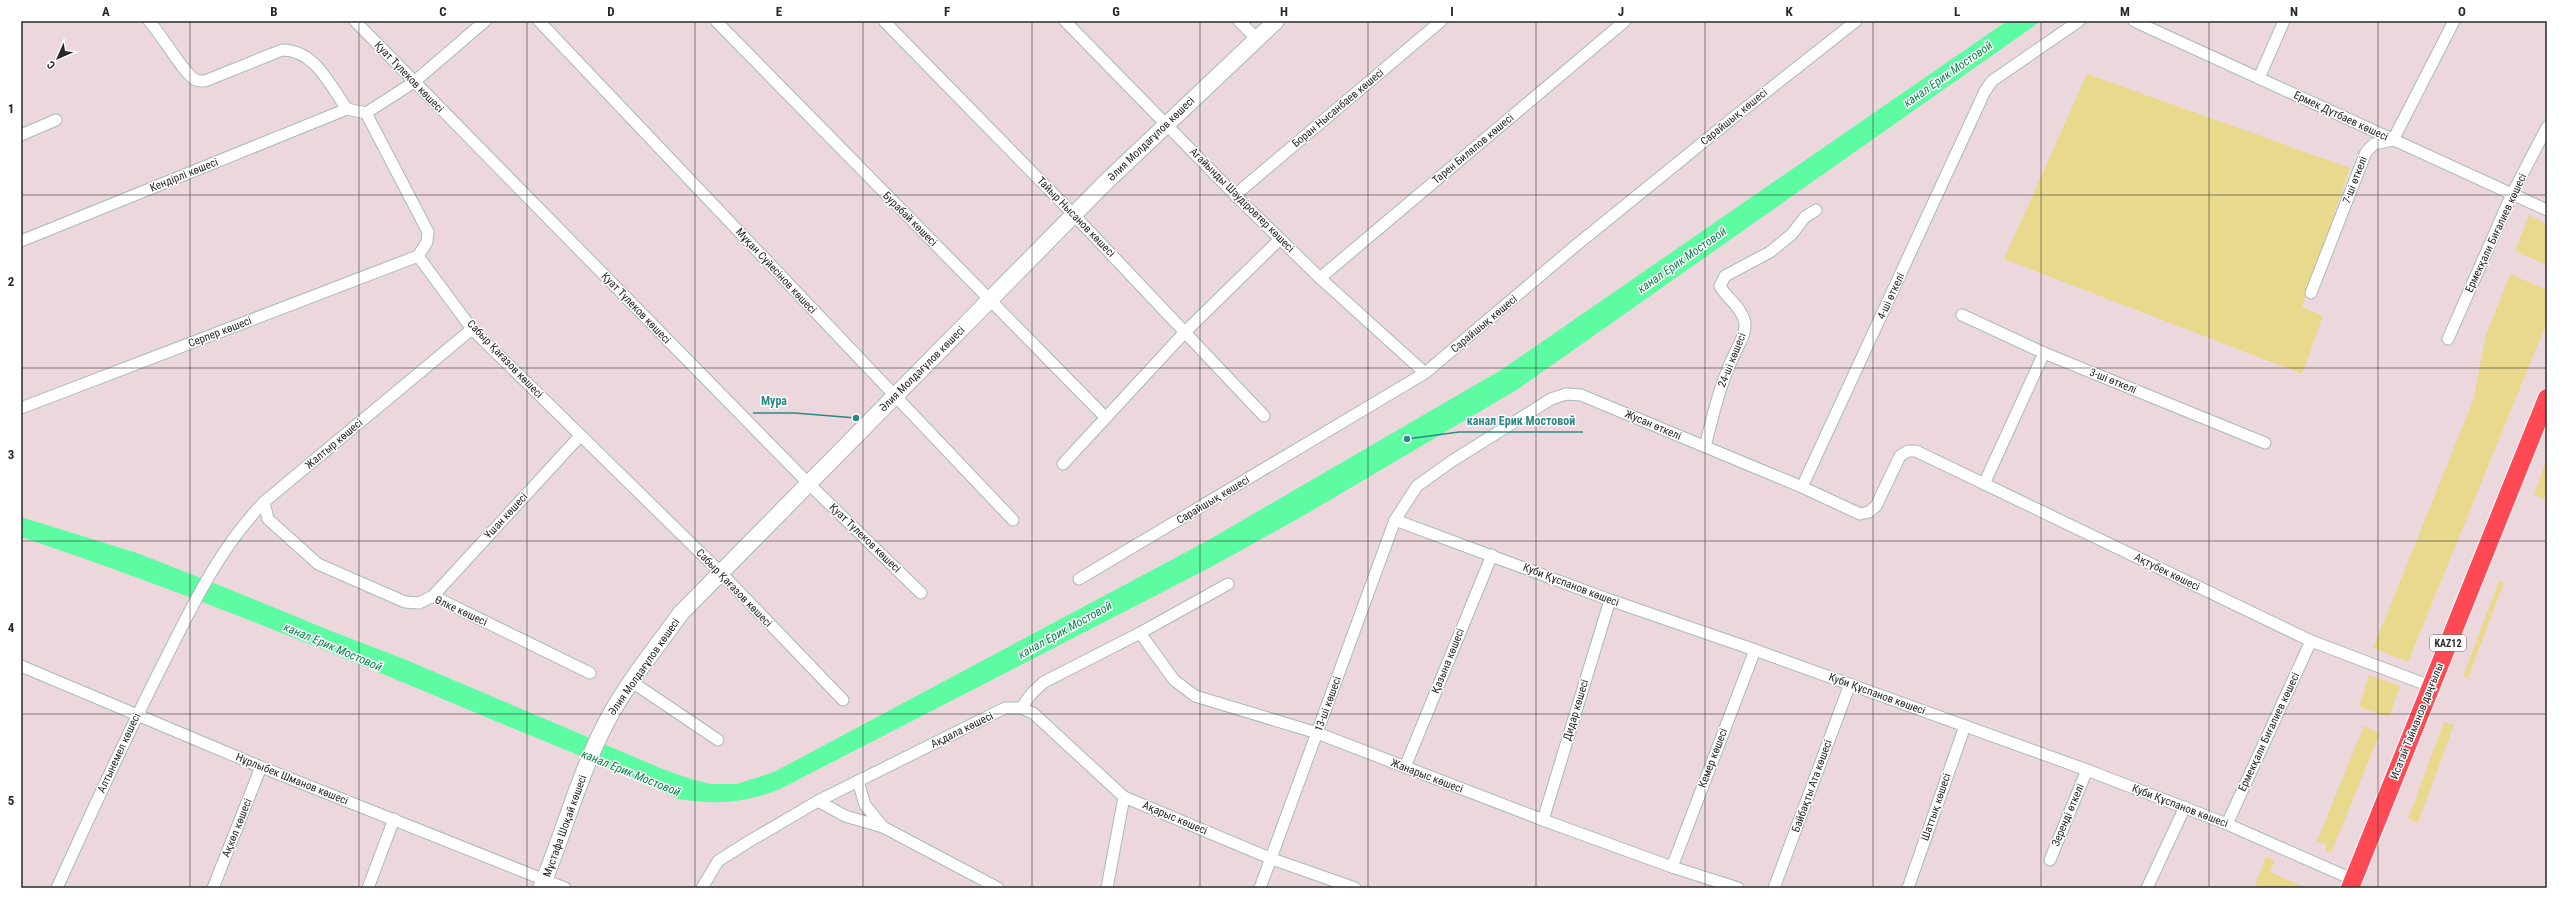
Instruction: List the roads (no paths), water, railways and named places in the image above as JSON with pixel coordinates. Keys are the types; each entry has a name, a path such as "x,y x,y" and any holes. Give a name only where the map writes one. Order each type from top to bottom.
{"main road":[{"name":"Әлия Молдағұлов көшесі","path":"597,741 632,682 681,614 1074,215 1166,124 1256,38 1276,21"},
{"name":"Исатай Тайманов даңғылы","path":"2352,884 2430,686 2507,503 2547,398"},
{"name":"Мұстафа Шоқай көшесi","path":"543,884 597,741"}],"street":[{"path":"149,21 160,32 187,72 195,80 205,81 282,50 294,50 314,61 347,109 366,113 414,82 484,21"},
{"name":"Қуат Түлеков көшесі","path":"354,21 809,484 921,593"},
{"name":"Мұқан Сүйесінов көшесі","path":"539,21 1013,520"},
{"name":"Бурабай көшесi","path":"716,21 1104,417"},
{"name":"Тайыр Нысанов көшесi","path":"884,21 1074,215 1264,416"},
{"name":"Агайынды Шәудіровтер көшесi","path":"1065,21 1235,195 1320,278 1425,373"},
{"path":"1239,21 1256,38"},
{"name":"Боран Нысанбаев көшесі","path":"1235,195 1441,21"},
{"name":"Тарен Билялов көшесі","path":"1320,278 1625,21"},
{"name":"Сарайшық көшесі","path":"1079,579 1425,373 1592,232 1856,21"},
{"name":"4-шi өткелi","path":"1802,487 1992,81 2079,21"},
{"name":"Ермек Дүтбаев көшесi","path":"2134,21 2547,210"},
{"path":"2259,78 2284,21"},
{"path":"2393,140 2454,21"},
{"name":"Кендірлі көшесі","path":"21,241 347,109"},
{"path":"366,113 428,232 427,242 418,256"},
{"path":"21,135 56,120"},
{"name":"Ермекқали Биғалиев көшесі","path":"2448,339 2512,194 2547,127"},
{"name":"7-шi өткелi","path":"2311,293 2366,152 2374,144 2393,140"},
{"name":"24-ші көшесi","path":"1705,446 1722,378 1743,336 1745,324 1742,312 1726,296 1720,286 1725,276 1770,252 1792,234 1805,217 1816,210"},
{"path":"1063,464 1104,417 1185,332 1280,239"},
{"name":"Сабыр Қағазов көшесі","path":"418,256 472,329 721,574 843,700"},
{"name":"Серпер көшесі","path":"21,408 418,256"},
{"name":"3-шi өткелi","path":"1962,315 2044,352 2265,443"},
{"name":"Жалтыр көшесі","path":"209,573 246,520 264,502 472,329"},
{"path":"1984,484 2044,352"},
{"name":"Жусан өткелі","path":"1395,520 1417,486 1452,460 1551,398 1566,394 1581,395 1802,487 1860,514 1869,512 1876,506 1900,456 1908,452"},
{"name":"Ұшан көшесі","path":"432,596 580,436"},
{"name":"Ақтүбек көшесi","path":"1908,452 1916,451 2311,641 2430,686"},
{"name":"Өлке көшесі","path":"264,502 268,519 318,564 405,602 419,603 432,596 590,674"},
{"name":"Куби Құспанов көшесi","path":"1395,520 1610,600 1850,684 2185,807 2227,824 2352,884"},
{"name":"13-ші көшесi","path":"1260,888 1272,859 1395,520"},
{"name":"Қазына көшесі","path":"1405,767 1492,555"},
{"name":"Алтынемел көшесі","path":"57,888 137,715 209,573"},
{"path":"1021,708 1032,693 1044,682 1140,633 1228,584"},
{"name":"Дидар көшесі","path":"1543,820 1610,600"},
{"name":"Жанарыс көшесі","path":"1140,633 1174,680 1195,696 1317,733 1543,820 1672,867 1738,888"},
{"name":"Ермекқали Биғалиев көшесі","path":"2227,824 2311,641"},
{"name":"Кемер көшесі","path":"1672,867 1755,650"},
{"name":"Нұрлыбек Шманов көшесі","path":"21,666 261,767 394,819 543,884 565,888"},
{"path":"632,682 718,740"},
{"name":"Байбақты Ата көшесі","path":"1774,888 1850,684"},
{"name":"Ақдала көшесі","path":"702,888 718,862 818,802 1006,708 1021,708"},
{"name":"Ақарыс көшесi","path":"1021,708 1034,713 1124,797 1272,859 1355,888"},
{"name":"Шаттық көшесі","path":"1908,888 1965,726"},
{"name":"Ақкөл көшесі","path":"212,888 261,767"},
{"name":"Зеренді өткелі","path":"2050,860 2087,770"},
{"path":"858,781 865,805 883,827"},
{"path":"1107,888 1124,797"},
{"path":"818,802 845,816 883,827 995,887"},
{"path":"2147,888 2185,807"},
{"path":"368,888 394,819"}],"water":[{"name":"канал Ерик Мостовой","path":"2007,21 2041,21 1518,389 1308,513 1213,566 780,789 767,794 730,802 705,802 678,799 608,767 314,646 139,578 21,537 21,517 137,553 404,659 665,770 711,784 737,784 774,772 1205,542 1501,370"}],"place":[{"name":"Мура","path":"856,418"},
{"name":"канал Ерик Мостовой","path":"1407,439"}]}
